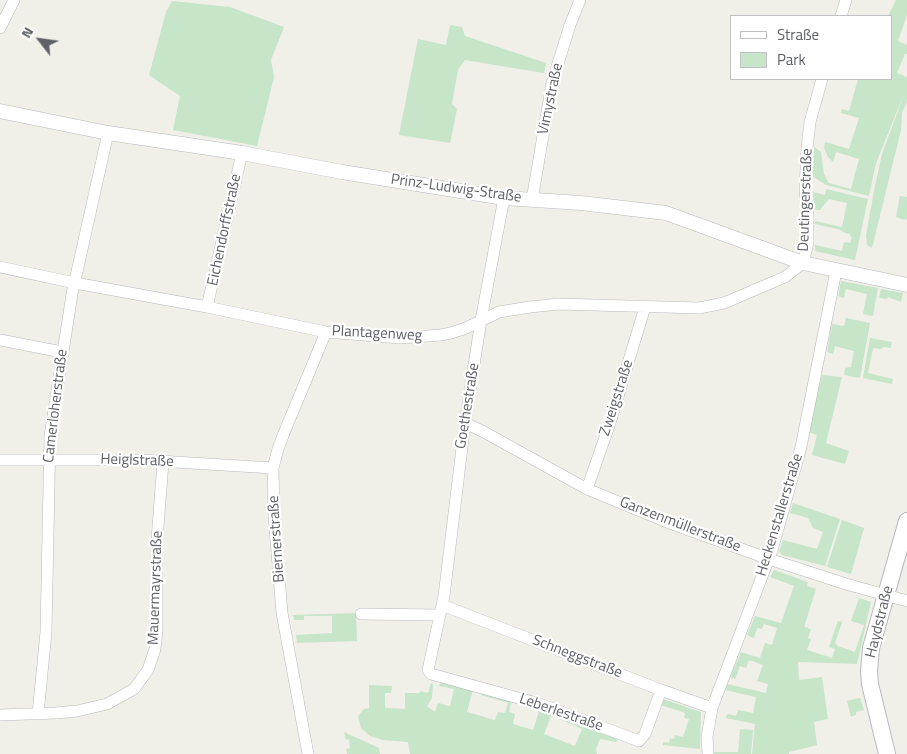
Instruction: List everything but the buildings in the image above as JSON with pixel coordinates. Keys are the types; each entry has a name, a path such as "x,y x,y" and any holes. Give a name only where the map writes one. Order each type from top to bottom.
{"main road":[{"name":"Haydstraße","path":"887,754 870,684 869,671 871,648 907,520"}],"street":[{"path":"0,28 14,0"},
{"name":"Vimystraße","path":"532,200 552,83 580,0"},
{"path":"841,15 846,0"},
{"name":"Deutingerstraße","path":"803,262 808,243 805,190 807,148 810,122 822,80"},
{"name":"Prinz-Ludwig-Straße","path":"0,111 108,133 242,153 342,172 504,198 581,203 666,214 803,262 836,271 907,285"},
{"name":"Camerloherstraße","path":"38,714 46,632 50,436 62,352 75,283 108,133"},
{"name":"Eichendorffstraße","path":"207,307 242,153"},
{"name":"Goethestraße","path":"429,672 429,661 440,610 481,320 504,198"},
{"name":"Plantagenweg","path":"0,267 326,332 400,338 451,333 499,312 559,304 699,308 724,303 785,277 803,262"},
{"name":"Heckenstallerstraße","path":"708,754 707,737 712,708 769,559 801,447 836,271"},
{"name":"Zweigstraße","path":"587,489 645,307"},
{"name":"Biernerstraße","path":"308,754 282,613 274,516 273,468 284,433 326,332"},
{"path":"0,340 62,352"},
{"name":"Ganzenmüllerstraße","path":"465,423 587,489 667,522 769,559 907,601"},
{"name":"Heiglstraße","path":"0,460 142,460 273,468"},
{"name":"Mauermayrstraße","path":"0,715 77,711 107,704 134,689 148,670 155,649 157,630 157,540 163,462"},
{"path":"361,614 440,610"},
{"name":"Schneggstraße","path":"440,610 712,708"},
{"name":"Leberlestraße","path":"429,672 540,704 639,741 645,734 661,690"}],"green space":[{"path":"896,0 907,0 907,15 898,41 907,45 907,54 905,54 897,73 907,77 907,101 902,113 901,130 872,248 867,245 866,235 875,186 882,154 906,89 876,163 869,196 826,185 812,176 814,147 821,152 824,174 829,183 851,189 859,159 836,152 833,162 828,157 824,148 825,142 849,149 859,118 841,113 842,109 849,111 858,80 892,80 892,15 888,15"},
{"path":"172,1 230,7 284,27 271,60 274,77 257,146 173,130 180,96 149,75 166,12"},
{"path":"450,25 462,27 465,36 546,63 544,73 465,60 458,70 452,104 457,109 450,143 399,135 418,39 446,45"},
{"path":"826,189 868,199 855,260 815,251 815,245 842,251 844,242 850,243 852,237 841,230 815,224 815,221 842,227 847,203 829,199 820,210 814,210 813,192 825,195"},
{"path":"900,196 907,197 907,218 905,220 896,217"},
{"path":"841,281 878,288 873,316 863,314 867,294 846,289 844,298 838,296"},
{"path":"881,289 903,293 901,302 888,297 887,299 879,298"},
{"path":"846,318 870,323 860,378 844,375 845,368 851,367 854,351 835,346 833,354 827,352 832,324 844,326"},
{"path":"870,338 892,342 891,348 873,348 868,373 893,379 892,384 863,378"},
{"path":"822,375 842,377 826,443 849,451 845,464 812,455 817,435 808,432"},
{"path":"793,503 840,519 825,566 782,555 779,551 783,540 817,549 823,532 813,528 808,518 790,513"},
{"path":"842,520 864,528 851,574 827,567"},
{"path":"774,570 808,582 807,586 816,589 804,627 811,629 808,638 811,639 807,650 832,658 835,649 829,647 838,621 842,622 835,643 838,646 855,652 864,625 851,621 859,598 871,602 857,664 798,662 799,680 822,677 828,719 814,722 817,745 789,752 789,754 752,754 755,724 726,718 727,714 736,716 738,710 753,713 756,697 725,690 727,684 766,693 768,684 757,681 763,665 749,660 746,668 740,666 735,679 730,677 741,652 760,658 765,643 772,645 777,628 764,624 762,629 757,628 754,638 747,635 755,616 781,623 794,586 770,577"},
{"path":"356,613 357,641 297,643 296,635 332,633 332,616 304,616 304,620 294,620 293,615"},
{"path":"441,681 473,689 467,712 495,720 498,712 505,713 508,703 481,695 483,691 512,700 509,712 515,714 513,724 533,730 539,711 525,707 526,703 553,711 544,734 575,746 582,729 560,719 562,714 619,737 616,742 600,739 596,749 597,754 410,754 408,742 383,740 370,736 361,728 358,716 364,709 369,708 369,685 392,686 391,693 385,693 385,708 405,709 405,693 419,693 421,691 428,693 431,683 433,684 432,698 427,706 435,712 438,703 450,706 454,689 439,686"},
{"path":"860,698 864,710 856,712 856,715 851,717 847,701"},
{"path":"663,699 701,712 700,749 663,745 663,742 669,743 670,738 674,739 675,735 683,737 689,719 684,718 685,714 683,712 660,705"},
{"path":"740,729 753,730 751,754 714,754 714,752 738,752"},
{"path":"344,732 379,748 380,754 347,754 346,749 350,748 349,739 346,740"}]}
